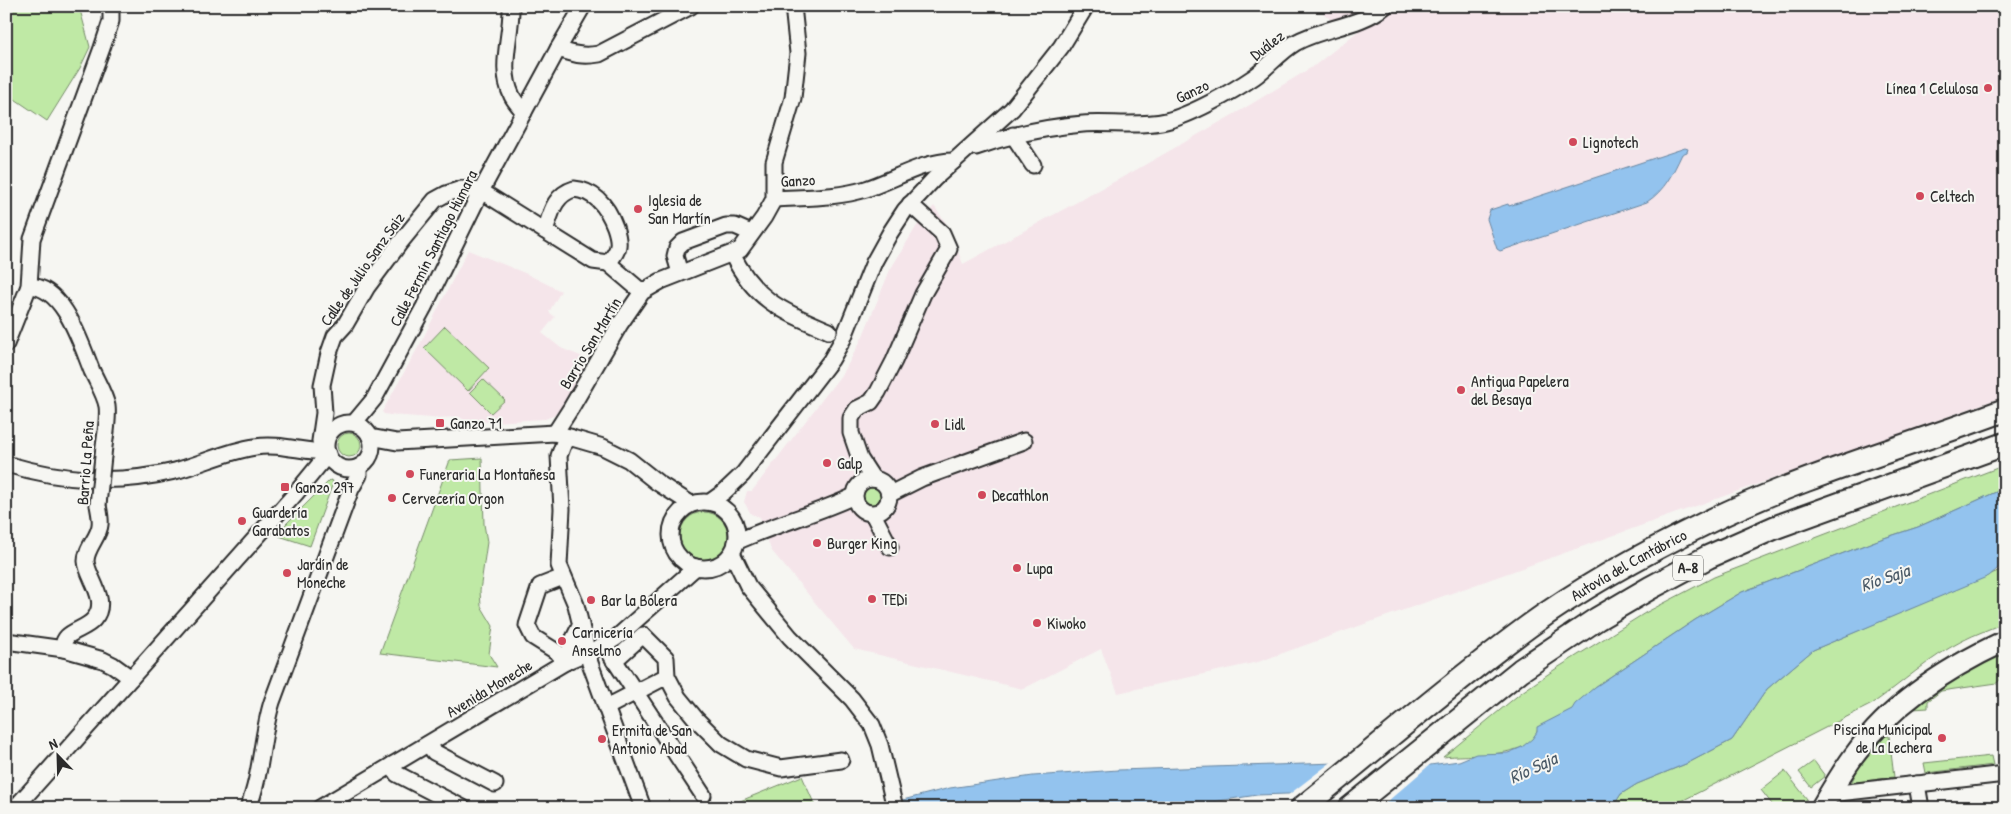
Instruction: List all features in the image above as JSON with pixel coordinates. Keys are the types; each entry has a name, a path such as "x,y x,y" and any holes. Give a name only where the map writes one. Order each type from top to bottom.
{"highway":[{"name":"Autovía del Cantábrico","path":"1302,808 1404,724 1548,612 1602,579 1730,511 2005,410"},
{"name":"Autovía del Cantábrico","path":"1350,808 1501,685 1540,657 1604,615 1683,570 1776,527 2005,445"},
{"path":"1286,808 1380,738 1404,724"},
{"path":"1367,808 1416,764 1433,742"}],"main road":[{"path":"1824,803 1857,751 1876,730 1919,690 1945,672 2005,641"}],"street":[{"path":"6,344 29,286 32,239 111,21 110,6"},
{"path":"511,6 506,56 506,79 512,96 524,112"},
{"name":"Calle Fermín Santiago Humara","path":"365,436 374,399 424,307 481,191 558,48 583,6"},
{"path":"558,48 574,55 598,54 691,6"},
{"name":"Ganzo","path":"793,6 798,53 793,98 774,162 774,199 843,195 866,189 930,164 954,160"},
{"name":"Ganzo","path":"710,502 743,474 837,350 878,254 910,204 954,160 968,150 1012,109 1061,47 1086,6"},
{"name":"Duález","path":"1253,78 1294,44 1346,24 1362,20 1385,6"},
{"name":"Ganzo","path":"968,150 1017,134 1083,124 1165,122 1203,106 1253,78"},
{"path":"1012,109 1017,134 1033,165"},
{"name":"Calle de Julio Sanz Saiz","path":"335,455 324,413 322,385 329,352 335,336 344,325 367,287 435,200 461,189 481,191"},
{"path":"545,231 560,196 574,189 589,194 607,208 616,231 618,246 608,263"},
{"name":"Barrio San Martín","path":"481,191 593,260 608,263 642,292"},
{"name":"Barrio San Martín","path":"554,433 568,413 615,331 642,292 661,281 740,250 764,217 774,199"},
{"path":"889,543 851,433 851,418 857,409 872,402 878,392 894,361 923,294 949,250 942,233 910,204"},
{"path":"680,273 675,256 677,248 683,242 726,226 735,226 751,233"},
{"path":"732,254 747,281 769,301 789,313 828,331"},
{"name":"Barrio La Peña","path":"29,286 37,286 46,290 58,301 72,322 107,407 98,506 100,524 87,555 86,563 96,585 99,606 94,620 63,640 64,649"},
{"name":"Barrio San Martín","path":"568,413 576,439"},
{"path":"248,808 257,786 265,728 272,702 350,488 335,455 335,428 342,424 365,436 393,442 554,433 604,447 629,460 658,483 691,504"},
{"path":"6,464 55,476 116,481 176,470 219,455 253,447 272,445 335,455 365,463 365,436"},
{"path":"575,657 581,624 576,605 559,565 562,509 559,456 563,445 576,439"},
{"path":"767,528 748,526 732,518 721,507 710,502 691,504 679,512 670,528 670,538 673,549 680,559 696,567 708,568 719,565 734,548 767,528 872,496 1024,442"},
{"path":"294,448 307,462 309,476"},
{"path":"296,493 309,476 335,455"},
{"path":"15,808 296,493 335,455"},
{"name":"Ganzo","path":"732,518 733,494 743,474"},
{"path":"658,483 669,506 673,521"},
{"path":"732,518 737,532 734,548 748,586"},
{"name":"Avenida Moneche","path":"665,593 680,559"},
{"path":"719,565 748,586 790,638 852,699 867,718 875,732 887,771 895,808"},
{"name":"Avenida Moneche","path":"320,808 575,657 605,645 616,638 696,567"},
{"path":"564,576 540,586 527,625 533,637 557,652 575,657"},
{"path":"581,624 572,642 575,657 608,708 643,808"},
{"path":"581,624 596,640 605,645 703,795"},
{"path":"614,661 643,635 666,658 668,676 678,697 696,719 721,744 746,759 781,768 841,760"},
{"path":"6,642 64,649 108,662 130,678"},
{"path":"608,708 668,676"},
{"path":"428,744 434,752 495,784"},
{"path":"392,765 397,774 462,808"},
{"path":"1824,803 1839,793 2005,774"},
{"path":"1917,784 1921,808"},
{"path":"257,786 261,808"}],"shaded area":[{"path":"1316,6 1376,6 1333,22"},
{"path":"1390,6 2005,6 2005,396 1258,662 1118,693 1101,649 1023,689 854,649 771,550 760,517 751,514 744,502 747,491 752,491 845,370 862,338 890,270 916,227 934,206 948,226 963,264 1243,109 1314,66"},
{"path":"468,250 527,274 561,291 549,312 555,317 542,333 561,348 590,360 562,407 553,416 545,419 493,422 465,421 460,417 432,418 390,415 382,412 420,344"}],"green space":[{"path":"6,6 79,6 90,47 80,68 47,121 6,93"},
{"path":"445,326 489,368 468,391 424,348"},
{"path":"483,379 505,400 491,413 470,392"},
{"path":"349,433 358,436 361,445 358,454 349,457 340,454 337,445 340,436"},
{"path":"482,458 484,524 487,542 480,591 481,606 493,626 489,654 497,667 380,653 450,460"},
{"path":"2005,465 2005,488 1918,527 1878,540 1742,592 1695,620 1595,687 1573,709 1538,727 1534,738 1525,745 1498,753 1443,757 1522,692 1554,670 1645,613 1714,577"},
{"path":"330,480 333,483 310,546 279,536 282,528"},
{"path":"868,487 876,487 881,492 879,503 868,505 863,500 863,492"},
{"path":"699,512 709,512 721,519 728,531 728,541 721,553 709,560 699,560 691,556 684,549 680,541 680,531 684,523 691,516"},
{"path":"2005,568 2005,622 1967,638 1950,648 1872,704 1668,808 1612,808 1621,794 1637,784 1688,763 1732,740 1767,689 1813,650"},
{"path":"2005,653 2005,674 1997,683 1941,691 1928,701 1928,708 1913,709 1953,680"},
{"path":"1885,736 1889,736 1894,777 1851,783 1858,769"},
{"path":"1991,756 1993,765 1926,773 1924,763"},
{"path":"1814,761 1825,776 1811,787 1799,772"},
{"path":"1785,771 1807,799 1796,808 1775,808 1761,790"},
{"path":"802,776 816,808 723,808"}],"water":[{"path":"1685,148 1688,149 1687,152 1682,154 1668,181 1647,202 1500,251 1497,249 1487,219 1490,210 1508,204 1509,206"},
{"name":"Río Saja","path":"2005,488 2005,562 1989,576 1813,650 1767,689 1732,740 1688,763 1637,784 1621,794 1612,808 1325,808 1300,794 1287,794 1257,795 1186,806 1157,808 871,808 950,788 1033,776 1118,770 1336,763 1423,766 1459,761 1476,754 1508,753 1522,747 1532,739 1537,732 1537,727 1572,709 1575,704 1595,687 1695,620 1742,592 1878,540 1918,527"}],"pier":[{"path":"1334,760 1374,761 1406,765 1433,762 1380,808 1320,808 1299,797 1287,796"}],"place":[{"name":"Línea 1 Celulosa","path":"1988,88"},
{"name":"Lignotech","path":"1573,142"},
{"name":"Celtech","path":"1920,196"},
{"name":"Iglesia de San Martín","path":"638,209"},
{"name":"Antigua Papelera del Besaya","path":"1461,390"},
{"name":"Ganzo 71","path":"440,423"},
{"name":"Lidl","path":"935,424"},
{"name":"Galp","path":"827,463"},
{"name":"Funeraria La Montañesa","path":"410,474"},
{"name":"Ganzo 297","path":"285,487"},
{"name":"Decathlon","path":"982,495"},
{"name":"Cervecería Orgon","path":"392,498"},
{"name":"Guardería Garabatos","path":"242,521"},
{"name":"Burger King","path":"817,543"},
{"name":"Lupa","path":"1017,568"},
{"name":"Jardín de Moneche","path":"287,573"},
{"name":"TEDi","path":"872,599"},
{"name":"Bar la Bolera","path":"591,600"},
{"name":"Kiwoko","path":"1037,623"},
{"name":"Carnicería Anselmo","path":"562,641"},
{"name":"Piscina Municipal de La Lechera","path":"1942,738"},
{"name":"Ermita de San Antonio Abad","path":"602,739"}]}
